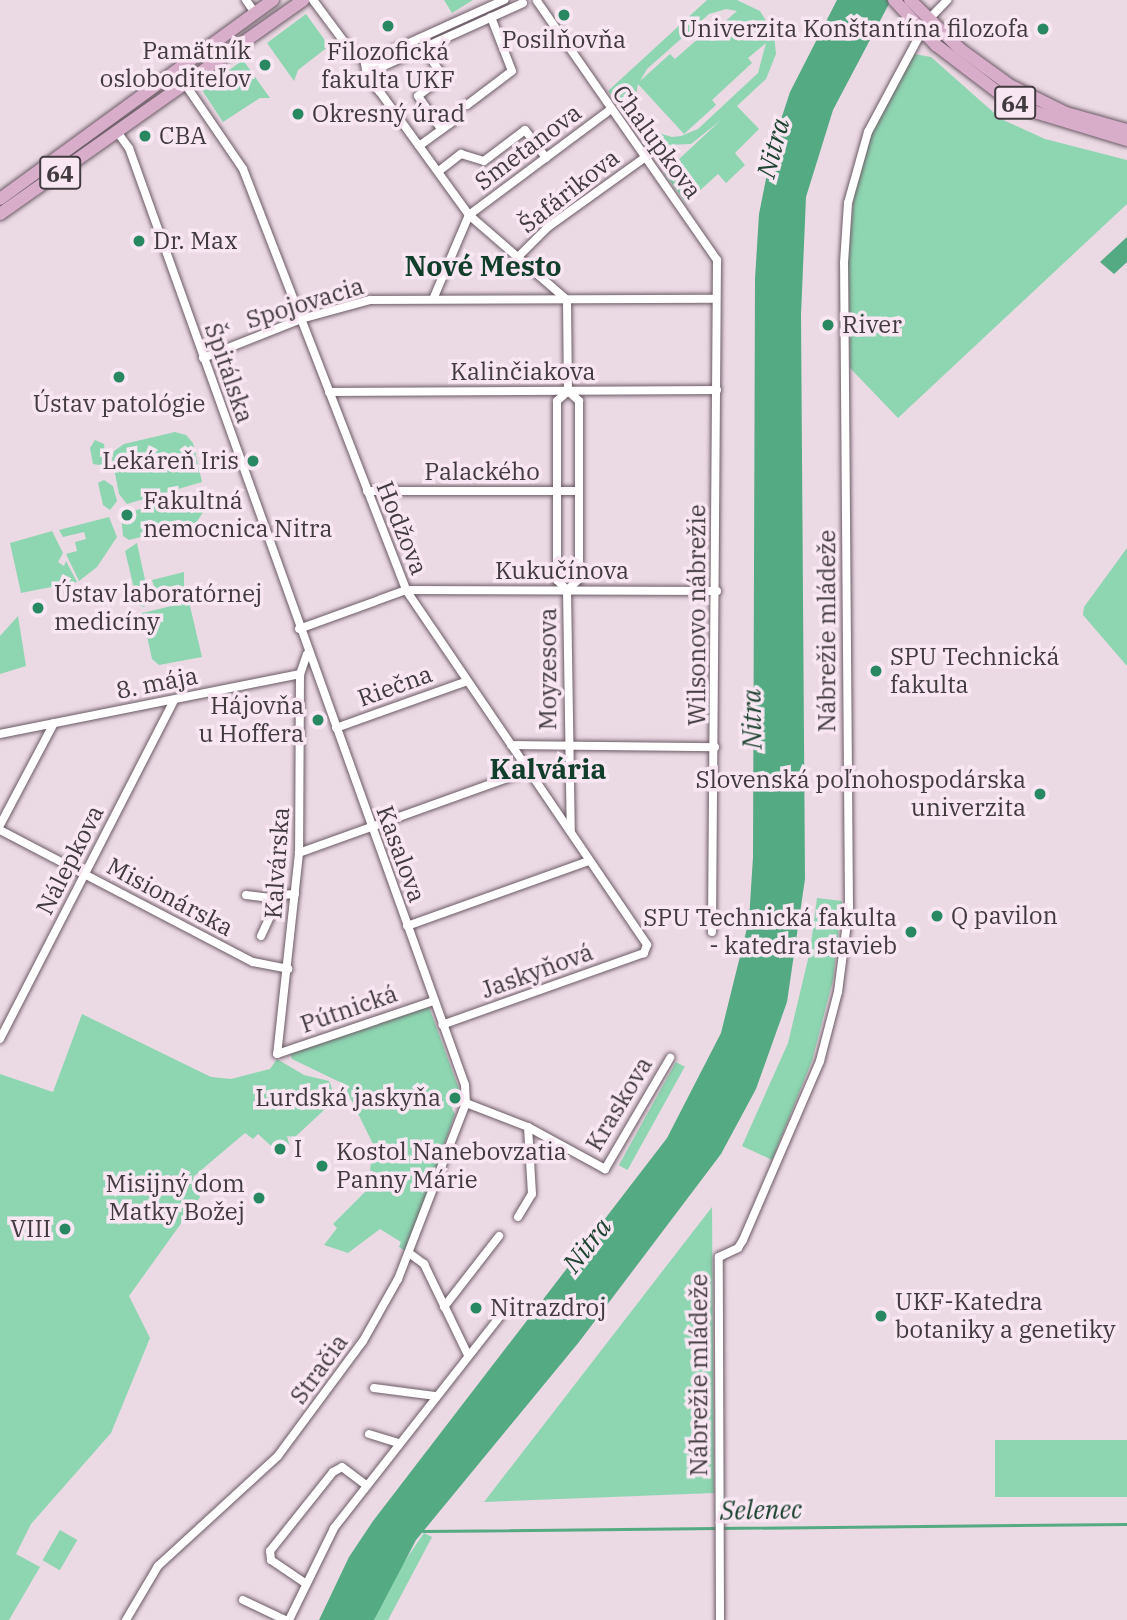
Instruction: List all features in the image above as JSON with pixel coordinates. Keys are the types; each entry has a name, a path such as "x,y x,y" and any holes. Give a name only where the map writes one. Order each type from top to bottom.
{"main road":[{"name":"64","path":"0,199 273,0"},
{"name":"64","path":"0,214 303,0"},
{"name":"64","path":"901,2 925,25 952,59 1014,102 1127,140"},
{"path":"255,13 264,27"},
{"name":"64","path":"925,25 1020,91 1066,113 1127,130"},
{"path":"110,121 118,133"}],"street":[{"path":"246,0 255,13"},
{"path":"313,0 365,63 367,76 469,215 567,300"},
{"path":"365,63 504,0"},
{"name":"Nábrežie mládeže","path":"720,1620 719,1257 738,1248 743,1240 820,1061 838,992 849,907 844,263 848,202 868,132 925,25 947,0"},
{"path":"365,63 379,68 530,2"},
{"name":"Chalupkova","path":"530,2 543,14 717,260 715,299"},
{"path":"467,105 512,71 491,17"},
{"path":"423,47 443,76 418,96 442,129"},
{"path":"379,68 380,92"},
{"name":"Hodžova","path":"185,84 243,169 406,590 647,945 644,953"},
{"name":"Smetanova","path":"469,215 610,110"},
{"path":"419,146 455,120"},
{"path":"439,171 461,155 484,161 525,130 546,158"},
{"name":"Špitálska","path":"118,133 130,148 299,629"},
{"name":"Šafárikova","path":"519,256 548,227 644,158"},
{"path":"434,297 469,215"},
{"name":"Spojovacia","path":"204,358 301,319 370,300 434,297 715,299"},
{"name":"Wilsonovo nábrežie","path":"712,932 717,591 715,299"},
{"name":"Moyzesova","path":"567,300 568,391 579,401 579,579 567,590"},
{"name":"Kalinčiakova","path":"329,392 717,390"},
{"name":"Moyzesova","path":"568,391 557,401 556,492 557,580 567,590 570,832"},
{"name":"Palackého","path":"366,491 579,491"},
{"path":"299,629 406,590"},
{"name":"Kukučínova","path":"406,590 717,591"},
{"name":"Kasalova","path":"299,629 465,1092"},
{"path":"300,674 307,653"},
{"name":"8. mája","path":"0,734 300,674"},
{"name":"Kalvárska","path":"277,1054 299,853 300,674"},
{"name":"Riečna","path":"336,728 467,681"},
{"name":"Nálepkova","path":"0,1039 174,700"},
{"path":"0,825 54,723"},
{"path":"511,745 715,747"},
{"path":"299,853 529,770"},
{"name":"Misionárska","path":"0,830 253,962 288,969"},
{"path":"407,926 589,861"},
{"path":"246,895 279,899 295,894"},
{"path":"261,936 279,899"},
{"name":"Jaskyňová","path":"442,1025 644,953"},
{"name":"Pútnická","path":"277,1054 434,1001"},
{"name":"Kraskova","path":"466,1103 528,1127 604,1169 670,1058"},
{"name":"Stračia","path":"126,1620 158,1566 248,1485 314,1410 381,1313 409,1252 466,1103 465,1092"},
{"path":"518,1217 532,1194 528,1127"},
{"path":"444,1307 499,1236"},
{"path":"409,1252 424,1264 468,1356"},
{"path":"243,1600 287,1620 334,1528 505,1310"},
{"path":"374,1388 436,1396"},
{"path":"369,1434 399,1443"},
{"path":"305,1583 271,1560 270,1551 333,1472 342,1467 366,1485"}],"shaded area":[{"path":"444,0 473,0 452,13"},
{"path":"707,0 737,0 760,11 774,34 776,54 766,79 737,106 759,129 735,153 745,165 726,183 718,174 686,203 664,173 721,120 691,144 663,145 634,125 625,95 617,102 608,91","holes":["726,9 737,11 720,26 716,23 675,59 670,54 640,81 647,69 709,14","766,43 758,73 698,129 681,136 672,137 655,132 642,120 635,103 638,84 684,134 716,105 712,100 752,63 748,58"]},
{"path":"306,14 329,46 298,70 294,81 267,43"},
{"path":"914,54 931,57 1001,119 1045,139 1127,160 1127,204 898,418 850,368 848,261 854,194 871,133"},
{"path":"243,60 270,98 260,98 223,122 202,90"},
{"path":"175,432 186,435 193,443 202,482 127,504 119,494 112,458 114,451 124,444"},
{"path":"95,440 104,444 106,466 93,464 90,448"},
{"path":"104,480 113,486 117,501 110,510 103,505 98,483"},
{"path":"196,495 205,509 196,523 129,540 123,536 121,514"},
{"path":"109,517 117,537 97,567 79,581 66,554 77,551 75,542 86,539 84,532 63,537 59,530"},
{"path":"52,531 63,553 58,562 64,566 66,561 77,582 21,593 10,543"},
{"path":"137,543 149,598 144,607 138,605 125,551"},
{"path":"1127,548 1127,666 1083,615 1084,607"},
{"path":"184,572 184,597 159,602 152,580"},
{"path":"189,602 202,657 159,665 152,659 142,613"},
{"path":"18,616 26,666 0,674 0,636"},
{"path":"817,898 842,901 833,980 812,1061 772,1160 742,1146 788,1043 810,951"},
{"path":"429,1007 459,1089 452,1109 455,1114 407,1252 399,1247 401,1242 380,1229 348,1253 324,1245 337,1228 333,1224 368,1189 373,1144 346,1089 348,1086 292,1059 290,1053"},
{"path":"82,1014 211,1077 231,1079 270,1069 277,1059 304,1075 329,1081 336,1099 295,1137 287,1136 289,1144 283,1151 278,1148 279,1153 258,1134 253,1139 245,1133 193,1177 200,1197 129,1296 150,1338 111,1433 31,1524 16,1554 40,1567 9,1620 0,1620 0,1074 53,1092"},
{"path":"676,1062 685,1067 628,1170 619,1165"},
{"path":"712,1207 714,1493 484,1502"},
{"path":"995,1440 1127,1440 1127,1497 995,1497"},
{"path":"60,1530 77,1540 60,1570 42,1560"},
{"path":"424,1533 432,1537 388,1620 374,1620 393,1578"}],"water":[{"name":"Nitra","path":"837,0 891,0 833,110 806,197 801,315 805,879 787,1002 756,1089 721,1154 579,1342 416,1540 374,1620 319,1620 349,1557 373,1521 667,1138 721,1033 749,920 753,857 755,279 759,214 773,144 790,92"},
{"path":"1127,237 1127,262 1114,274 1100,262"}],"waterway":[{"name":"Selenec","path":"423,1531 1127,1524"}],"place":[{"name":"Posilňovňa","path":"564,15"},
{"name":"Filozofická fakulta UKF","path":"388,26"},
{"name":"Univerzita Konštantína filozofa","path":"1043,29"},
{"name":"Pamätník osloboditeľov","path":"265,65"},
{"name":"Okresný úrad","path":"298,114"},
{"name":"CBA","path":"145,136"},
{"name":"Dr. Max","path":"139,241"},
{"name":"River","path":"828,325"},
{"name":"Ústav patológie","path":"119,377"},
{"name":"Lekáreň Iris","path":"253,461"},
{"name":"Fakultná nemocnica Nitra","path":"127,515"},
{"name":"Ústav laboratórnej medicíny","path":"38,608"},
{"name":"SPU Technická fakulta","path":"876,671"},
{"name":"Hájovňa u Hoffera","path":"318,720"},
{"name":"Slovenská poľnohospodárska univerzita","path":"1040,794"},
{"name":"Q pavilon","path":"937,916"},
{"name":"SPU Technická fakulta - katedra stavieb","path":"911,932"},
{"name":"Lurdská jaskyňa","path":"455,1098"},
{"name":"I","path":"280,1149"},
{"name":"Kostol Nanebovzatia Panny Márie","path":"322,1166"},
{"name":"Misijný dom Matky Božej","path":"259,1198"},
{"name":"VIII","path":"65,1229"},
{"name":"Nitrazdroj","path":"476,1308"},
{"name":"UKF-Katedra botaniky a genetiky","path":"881,1316"}],"district":[{"name":"Nové Mesto","path":"483,266"},
{"name":"Kalvária","path":"548,769"}]}
